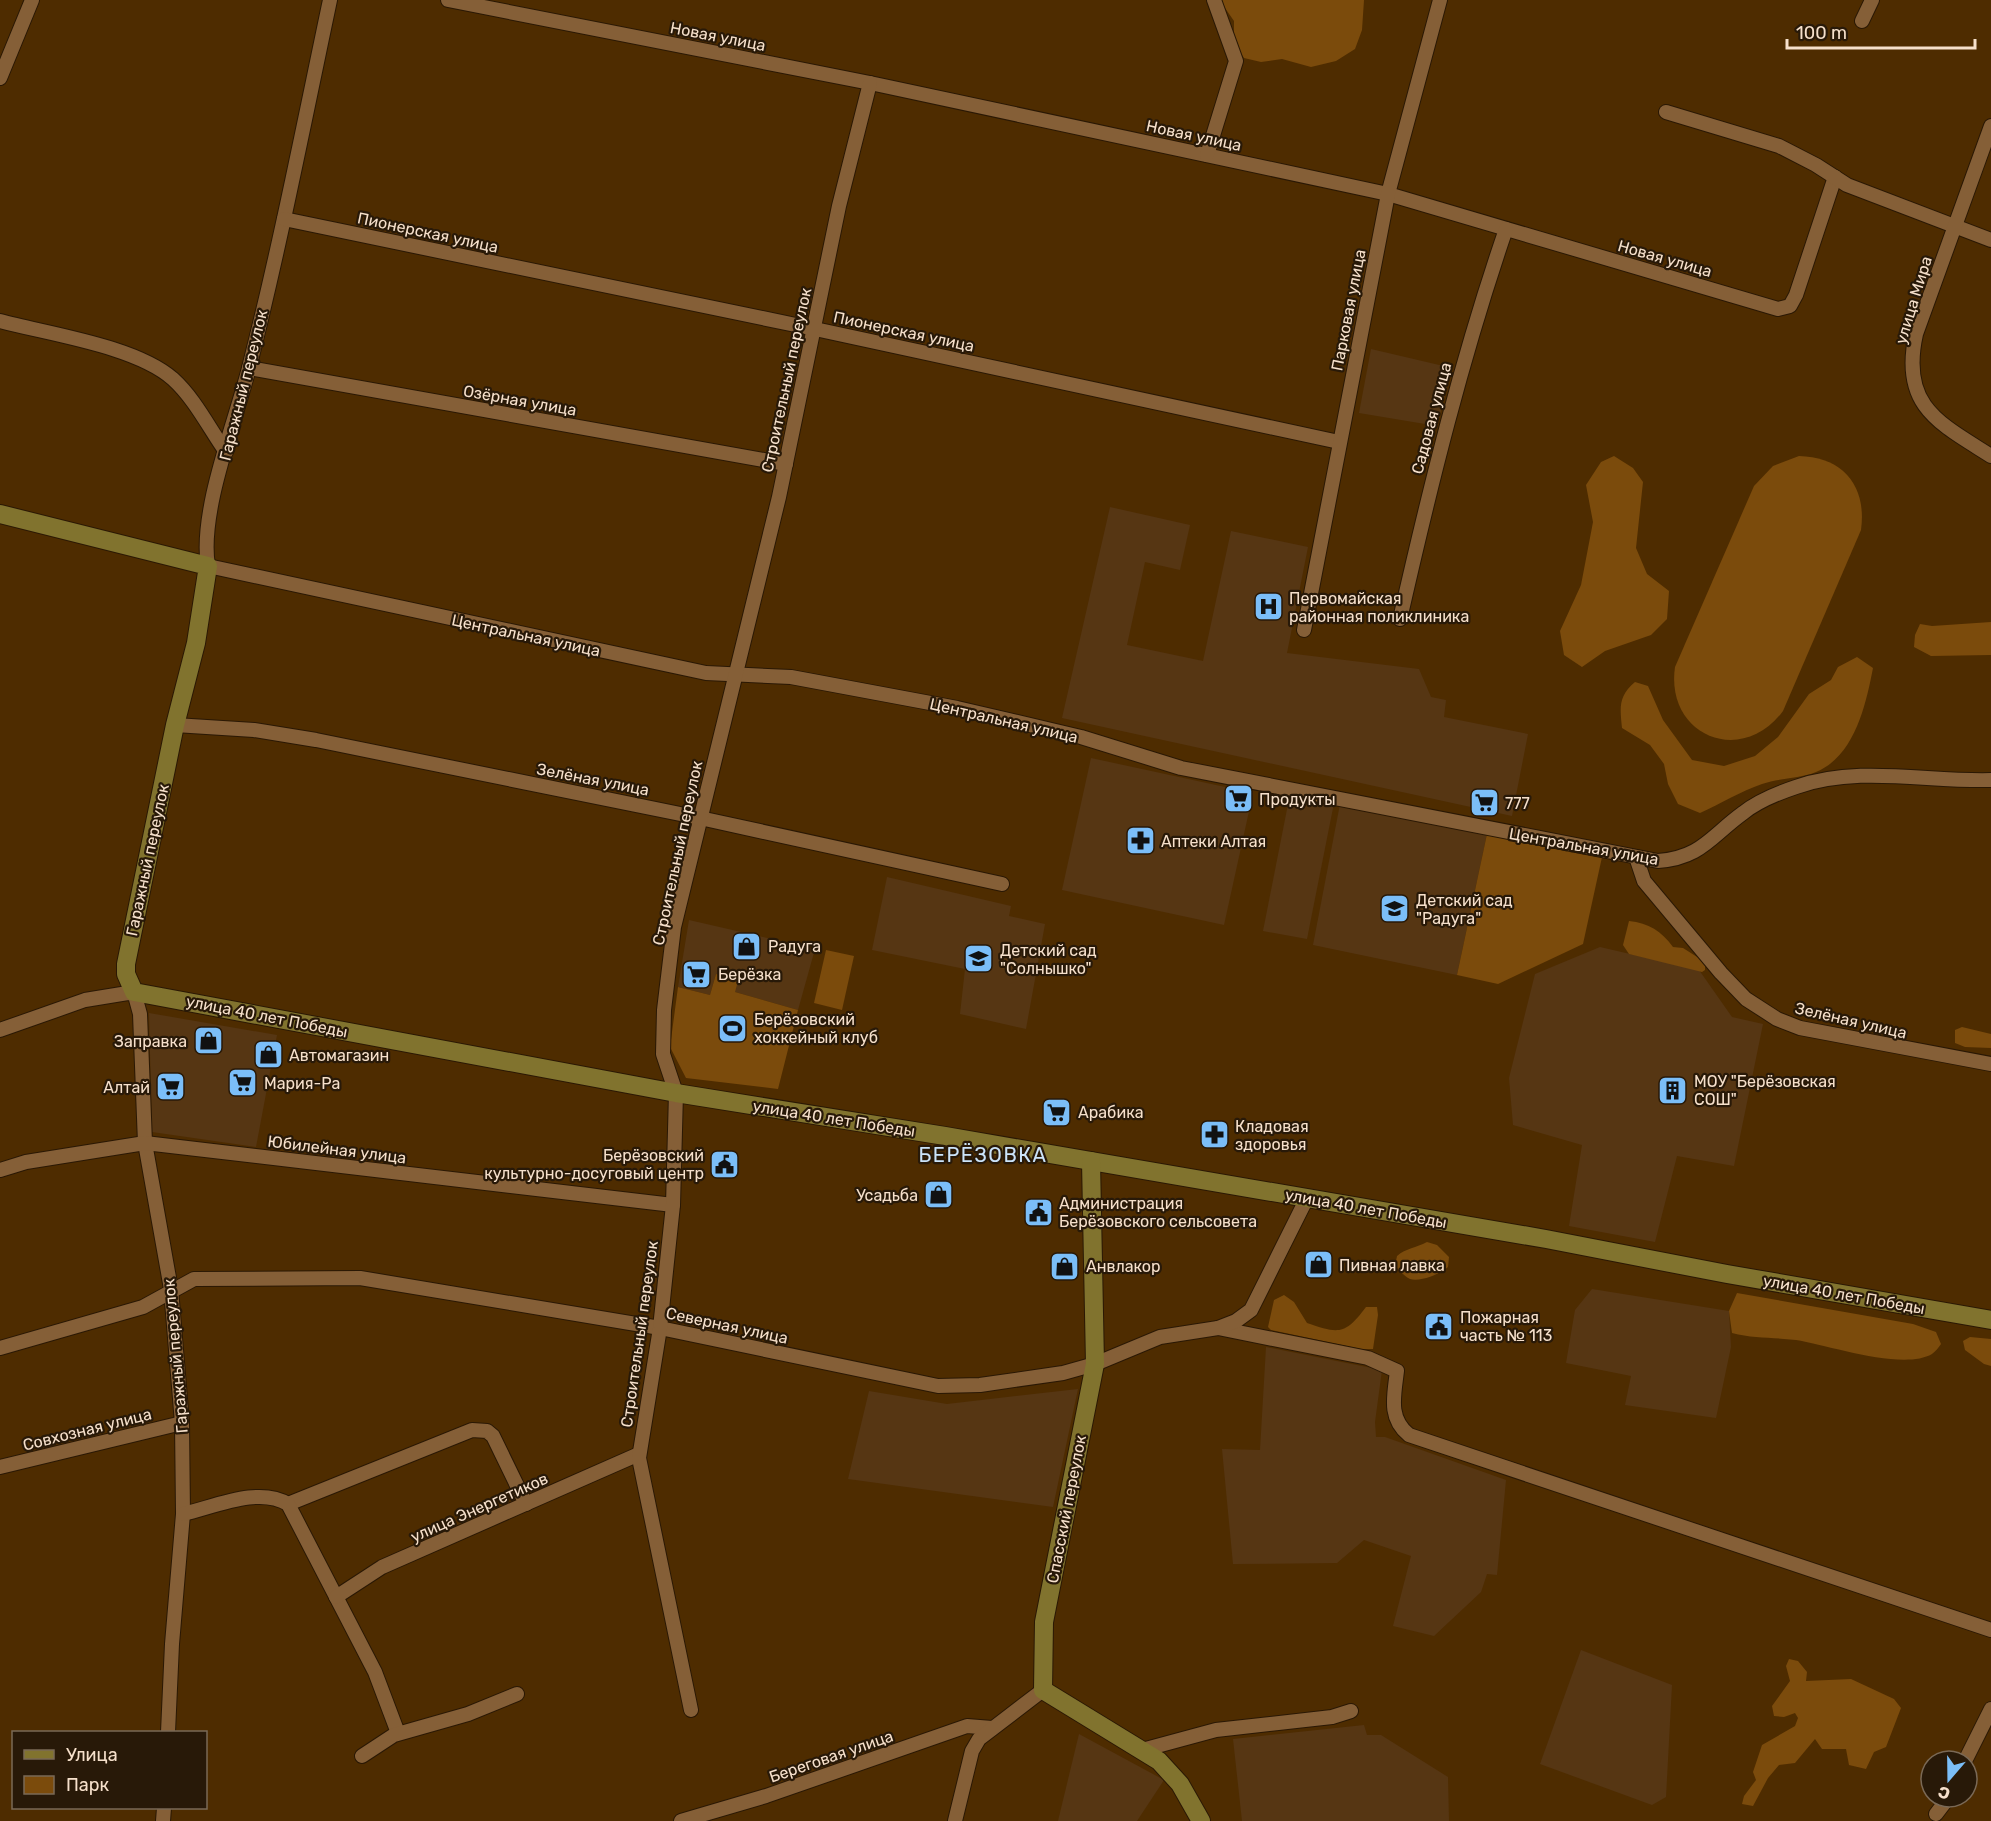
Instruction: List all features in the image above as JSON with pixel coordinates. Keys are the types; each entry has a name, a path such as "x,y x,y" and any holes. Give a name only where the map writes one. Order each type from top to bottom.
{"street":[{"path":"0,78 32,0"},
{"name":"Гаражный переулок","path":"168,1731 172,1644 183,1514 182,1423 171,1289 145,1143 140,1014 126,974 126,964 174,725 196,643 208,566 205,531 249,368 284,219 330,0"},
{"name":"Новая улица","path":"448,0 870,83 1388,194 1778,309 1790,306 1796,295 1835,177"},
{"path":"1207,155 1236,61 1214,0"},
{"name":"Парковая улица","path":"1304,630 1388,194 1440,0"},
{"path":"1862,21 1872,0"},
{"name":"Строительный переулок","path":"691,1710 639,1454 660,1328 673,1205 676,1093 663,1054 664,1010 674,927 786,464 839,206 870,83"},
{"path":"1666,112 1779,146 1846,185 1991,240"},
{"name":"улица Мира","path":"1991,126 1917,334 1912,361 1915,381 1924,404 1940,424 1991,456"},
{"name":"Пионерская улица","path":"284,219 815,329 1339,442"},
{"name":"Садовая улица","path":"1400,619 1430,486 1464,356 1506,229"},
{"path":"0,321 134,357 161,370 189,396 226,452"},
{"name":"Озёрная улица","path":"249,368 786,464"},
{"name":"Центральная улица","path":"0,514 208,566 639,660 734,677 790,677 946,706 1081,737 1181,768 1658,861 1690,856 1745,811 1796,787 1825,779 1846,776 1991,780"},
{"name":"Зелёная улица","path":"174,725 254,730 316,740 700,818 1002,884"},
{"name":"Зелёная улица","path":"1636,857 1644,881 1721,973 1746,999 1777,1019 1800,1028 1991,1064"},
{"name":"улица 40 лет Победы","path":"0,1030 85,1000 134,992 676,1093 1307,1198 1991,1320"},
{"name":"Юбилейная улица","path":"0,1170 26,1162 145,1143 673,1205"},
{"name":"Спасский переулок","path":"1043,1690 1044,1622 1095,1364 1091,1161"},
{"name":"Северная улица","path":"0,1348 130,1311 194,1279 360,1278 660,1328 938,1386 1022,1381 1095,1364 1160,1337 1218,1328 1236,1321 1251,1310 1307,1198"},
{"path":"1218,1328 1368,1358 1391,1368 1396,1371 1394,1418 1399,1427 1409,1435 1991,1630"},
{"name":"Совхозная улица","path":"0,1467 182,1423"},
{"path":"288,1504 472,1430 481,1429 493,1436 526,1504"},
{"name":"улица Энергетиков","path":"336,1597 382,1567 639,1454"},
{"path":"183,1514 255,1497 279,1498 288,1504 375,1672 398,1733"},
{"path":"956,1821 972,1751 992,1728 1043,1690 1159,1761 1180,1784 1202,1821"},
{"path":"362,1756 398,1733 468,1714 517,1694"},
{"path":"1971,1749 1991,1709"},
{"path":"1142,1750 1216,1730 1332,1717 1351,1711"},
{"name":"Береговая улица","path":"681,1821 766,1796 967,1726 992,1728"},
{"path":"1936,1814 1940,1809"}],"shaded area":[{"path":"1371,349 1452,368 1437,426 1359,413"},
{"path":"1110,507 1190,525 1180,570 1145,562 1127,645 1203,661 1231,531 1308,547 1287,653 1419,669 1431,697 1446,700 1444,717 1528,734 1512,816 1062,718"},
{"path":"1091,758 1253,793 1224,925 1062,890"},
{"path":"1290,794 1334,803 1307,939 1263,931"},
{"name":"Детский сад \"Радуга\"","path":"1340,804 1487,834 1457,975 1313,945"},
{"name":"Детский сад \"Солнышко\"","path":"887,877 1011,906 1009,916 1045,924 1026,1029 960,1014 965,969 872,950"},
{"path":"689,920 815,949 798,1010 735,992 716,974 710,995 678,987"},
{"path":"1600,947 1699,970 1732,1017 1763,1024 1734,1166 1677,1156 1655,1242 1569,1226 1582,1145 1513,1125 1509,1078 1535,974"},
{"path":"149,1013 277,1035 256,1147 152,1132"},
{"path":"1592,1289 1729,1311 1731,1347 1716,1418 1625,1405 1631,1376 1566,1363 1575,1310"},
{"path":"1266,1347 1382,1370 1375,1422 1376,1437 1385,1437 1506,1480 1497,1575 1487,1574 1481,1592 1434,1636 1393,1626 1411,1556 1364,1540 1337,1563 1233,1564 1222,1449 1260,1450"},
{"path":"1078,1389 1053,1507 848,1479 869,1391 947,1404"},
{"path":"1581,1650 1672,1685 1666,1797 1652,1805 1540,1764"},
{"path":"1364,1725 1367,1735 1381,1735 1448,1777 1449,1821 1242,1821 1233,1739"},
{"path":"1079,1734 1164,1780 1137,1821 1058,1821"}],"green space":[{"path":"1214,0 1364,0 1362,30 1355,49 1336,61 1311,67 1282,59 1261,62 1244,58 1234,43 1234,21 1225,8"},
{"path":"1614,456 1633,468 1643,482 1636,548 1647,574 1669,591 1667,619 1651,635 1605,651 1582,667 1564,655 1560,631 1581,585 1593,522 1586,485 1601,462"},
{"path":"1799,456 1828,462 1840,468 1849,477 1860,500 1861,530 1783,711 1766,728 1747,737 1728,740 1710,736 1694,726 1682,711 1675,691 1675,667 1754,486 1773,466"},
{"path":"1991,622 1991,655 1931,656 1914,647 1915,635 1920,624 1932,626"},
{"path":"1857,657 1873,668 1862,713 1849,742 1840,754 1816,772 1762,784 1700,813 1678,804 1668,784 1664,764 1650,745 1622,728 1621,703 1629,687 1635,682 1648,686 1663,720 1692,760 1724,766 1755,756 1778,737 1809,694 1831,680 1838,667"},
{"path":"1487,834 1602,857 1583,944 1498,984 1457,975"},
{"path":"1629,921 1654,929 1673,947 1683,948 1705,962 1705,970 1702,972 1629,954 1623,945"},
{"path":"826,950 854,956 842,1010 814,1003"},
{"name":"Берёзовский хоккейный клуб","path":"716,974 738,981 735,992 798,1010 778,1089 686,1078 670,1047 678,987 710,995"},
{"path":"1962,1027 1991,1034 1991,1048 1965,1047 1955,1043 1955,1030"},
{"path":"1427,1242 1437,1245 1449,1257 1448,1267 1430,1277 1410,1279 1395,1266 1397,1256"},
{"path":"1737,1293 1913,1324 1936,1332 1941,1344 1932,1354 1903,1360 1865,1355 1796,1340 1732,1333 1729,1311"},
{"path":"1284,1295 1294,1302 1307,1323 1334,1330 1347,1327 1366,1307 1377,1307 1373,1349 1361,1349 1271,1330 1268,1327 1274,1300"},
{"path":"1970,1337 1991,1339 1991,1366 1984,1364 1965,1350 1963,1341"},
{"path":"1789,1659 1798,1661 1807,1672 1806,1681 1851,1679 1894,1699 1901,1708 1886,1747 1874,1752 1866,1769 1849,1765 1846,1749 1822,1749 1815,1739 1795,1763 1779,1765 1768,1778 1753,1806 1742,1804 1744,1796 1756,1780 1753,1772 1762,1745 1795,1726 1798,1718 1795,1713 1784,1717 1774,1716 1772,1706 1790,1681 1786,1666"}],"place":[{"name":"Первомайская районная поликлиника","path":"1268,607"},
{"name":"Продукты","path":"1238,799"},
{"name":"777","path":"1484,803"},
{"name":"Аптеки Алтая","path":"1140,841"},
{"name":"Детский сад \"Радуга\"","path":"1395,909"},
{"name":"Радуга","path":"747,946"},
{"name":"Детский сад \"Солнышко\"","path":"979,959"},
{"name":"Берёзка","path":"697,974"},
{"name":"Берёзовский хоккейный клуб","path":"733,1028"},
{"name":"Заправка","path":"208,1041"},
{"name":"Автомагазин","path":"268,1055"},
{"name":"Мария-Ра","path":"243,1083"},
{"name":"Алтай","path":"171,1087"},
{"name":"МОУ \"Берёзовская СОШ\"","path":"1673,1090"},
{"name":"Арабика","path":"1057,1112"},
{"name":"Кладовая здоровья","path":"1214,1135"},
{"name":"Берёзовский культурно-досуговый центр","path":"725,1164"},
{"name":"Усадьба","path":"939,1195"},
{"name":"Администрация Берёзовского сельсовета","path":"1038,1212"},
{"name":"Пивная лавка","path":"1318,1265"},
{"name":"Анвлакор","path":"1065,1266"},
{"name":"Пожарная часть № 113","path":"1439,1326"}],"district":[{"name":"БЕРЁЗОВКА","path":"983,1155"}]}
